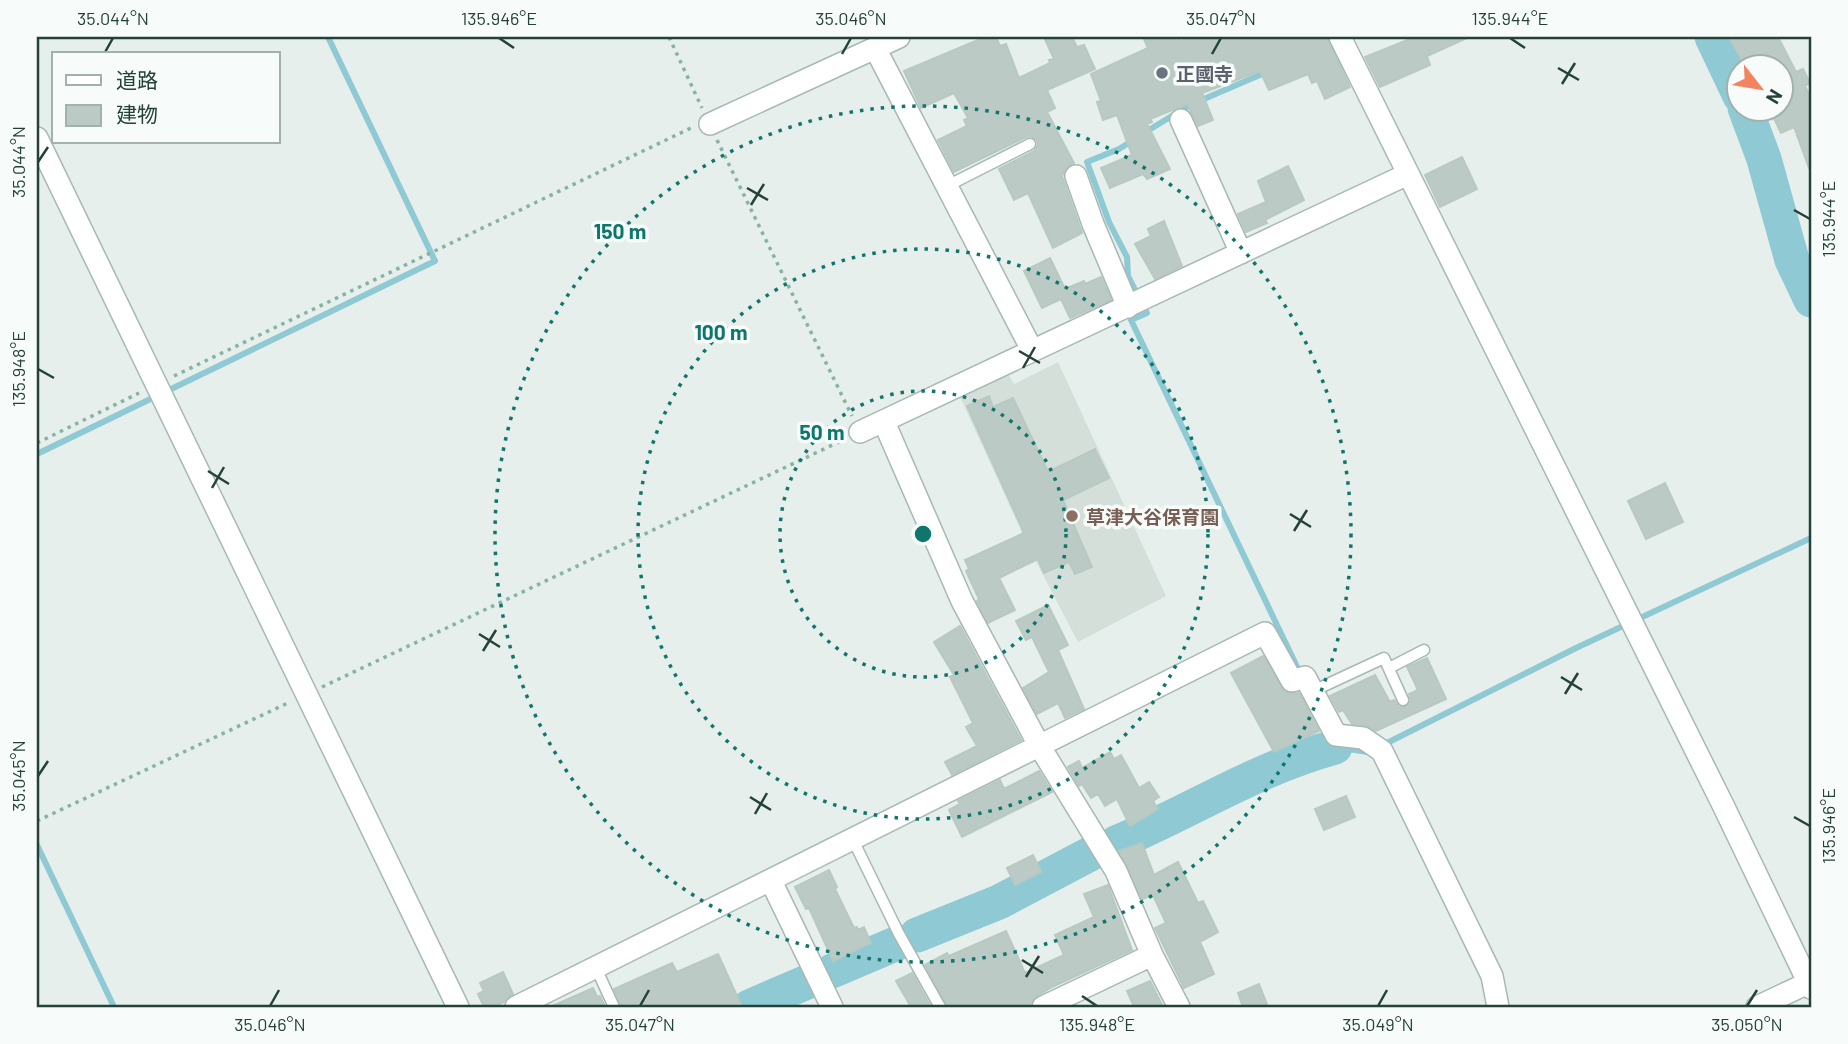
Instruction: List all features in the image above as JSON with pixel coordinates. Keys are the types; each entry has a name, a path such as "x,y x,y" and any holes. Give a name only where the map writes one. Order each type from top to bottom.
{"street":[{"path":"709,122 869,45 899,37"},
{"path":"1340,37 1723,805 1810,986 1757,1007"},
{"path":"869,45 947,186 1032,350"},
{"path":"1181,120 1241,253"},
{"path":"37,138 458,1007"},
{"path":"860,432 1408,174"},
{"path":"1076,176 1128,307"},
{"path":"884,422 962,601 1040,747 1116,871 1152,955 1179,1007"},
{"path":"516,1007 1265,633 1292,681 1306,677 1336,735 1363,738 1382,751 1492,976 1498,1007"},
{"path":"771,881 832,1007"},
{"path":"1043,1007 1152,955"}],"lane":[{"path":"947,186 1030,144"},
{"path":"1389,668 1424,650"},
{"path":"1314,691 1384,658 1403,700"},
{"path":"853,840 899,934 940,1007"},
{"path":"596,968 614,1007"}],"path":[{"path":"37,821 860,432 669,37"},
{"path":"37,443 709,122"}],"shaded area":[{"name":"草津大谷保育園","path":"1058,362 1166,596 1078,642 1030,550 960,397 1008,374 1014,384"}],"building":[{"path":"985,37 996,37 1000,46 1006,44 1019,78 1054,59 1044,37 1072,37 1077,47 1084,45 1095,69 1047,90 1055,108 1047,112 1074,163 1067,167 1062,176 1082,233 1053,248 1028,193 1014,200 999,169 1034,151 1038,145 1037,140 1031,136 1026,137 954,172 938,140 967,126 964,120 968,118 954,93 921,108 904,71"},
{"path":"1143,37 1178,37 1180,41 1192,37 1327,37 1350,87 1325,99 1317,81 1312,83 1308,74 1269,90 1260,71 1202,93 1213,120 1198,126 1187,104 1150,119 1152,122 1147,124 1170,169 1147,179 1143,174 1110,188 1101,168 1132,155 1117,115 1103,120 1097,102 1101,101 1091,74 1148,48"},
{"path":"1415,37 1469,37 1427,56 1430,65 1380,87 1365,57"},
{"path":"1729,37 1778,37 1786,52 1737,52"},
{"path":"1803,69 1810,83 1805,86 1811,99 1811,168 1794,127 1781,133 1776,122 1796,122 1796,72"},
{"path":"1462,157 1477,189 1440,207 1425,175"},
{"path":"1288,166 1304,200 1265,220 1267,223 1246,232 1238,214 1266,202 1258,181"},
{"path":"1164,221 1182,266 1155,279 1135,244 1151,236 1148,229"},
{"path":"1050,258 1065,289 1101,277 1111,300 1070,318 1061,299 1042,308 1024,271"},
{"path":"989,396 993,407 1013,398 1048,472 1095,449 1109,478 1063,500 1092,567 1075,574 1069,562 1044,573 1038,559 999,578 1015,610 988,623 966,571 969,569 965,560 1024,533 967,406"},
{"path":"1665,483 1683,522 1646,539 1628,501"},
{"path":"1048,605 1068,645 1058,650 1084,709 1065,718 1058,703 1037,714 1023,688 1049,672 1032,637 1026,640 1016,621"},
{"path":"960,626 1021,740 952,775 945,762 977,746 966,727 973,723 950,677 954,675 934,642"},
{"path":"1263,656 1284,691 1290,694 1299,693 1319,731 1274,752 1231,673"},
{"path":"1427,658 1446,699 1376,731 1365,725 1352,724 1343,710 1339,712 1330,696 1375,675 1390,702 1394,700 1399,707 1406,707 1411,701 1409,694 1418,690 1407,667"},
{"path":"1110,752 1114,759 1121,755 1139,788 1149,782 1159,797 1153,801 1158,809 1130,826 1117,799 1105,806 1098,794 1091,798 1082,784 1079,786 1068,767 1079,761 1082,768"},
{"path":"1039,771 1052,792 962,837 949,810 960,804 958,801 1000,780 1004,789"},
{"path":"1346,796 1355,817 1324,830 1315,809"},
{"path":"1142,843 1154,875 1178,862 1198,903 1203,901 1218,932 1200,942 1214,974 1184,988 1155,928 1166,923 1153,895 1142,899 1119,851"},
{"path":"1033,855 1041,872 1015,885 1007,868"},
{"path":"829,870 854,928 857,927 858,930 864,927 871,943 833,961 809,908 806,909 795,887"},
{"path":"1108,885 1132,950 1052,987 1037,996 1027,1007 948,1007 925,965 947,953 949,956 1006,931 1025,973 1064,955 1055,935 1094,917 1084,894"},
{"path":"718,954 742,1007 622,1007 614,989 672,963 677,972"},
{"path":"503,972 513,994 493,1007 484,1007 478,994 484,991 480,983"},
{"path":"912,973 931,1007 911,1007 896,981"},
{"path":"1150,981 1163,1007 1134,1007 1127,991"},
{"path":"1259,984 1268,1007 1243,1007 1238,993"},
{"path":"593,988 605,1007 550,1007"}],"waterway":[{"path":"37,454 435,261 328,37"},
{"path":"1712,37 1726,66"},
{"path":"1144,133 1190,105 1269,71"},
{"path":"1750,122 1764,159 1792,260 1811,300"},
{"path":"1135,139 1119,149 1087,162 1109,222 1127,257 1128,276 1147,313 1131,320 1300,673"},
{"path":"1381,746 1576,648 1811,538"},
{"path":"1332,740 1335,747 1368,752"},
{"path":"1116,843 1278,766 1335,747"},
{"path":"37,845 114,1007"},
{"path":"917,935 999,902 1090,854"},
{"path":"832,971 900,942"},
{"path":"749,1007 807,982"}],"place":[{"name":"正國寺","path":"1162,73"},
{"name":"草津大谷保育園","path":"1072,516"}]}
